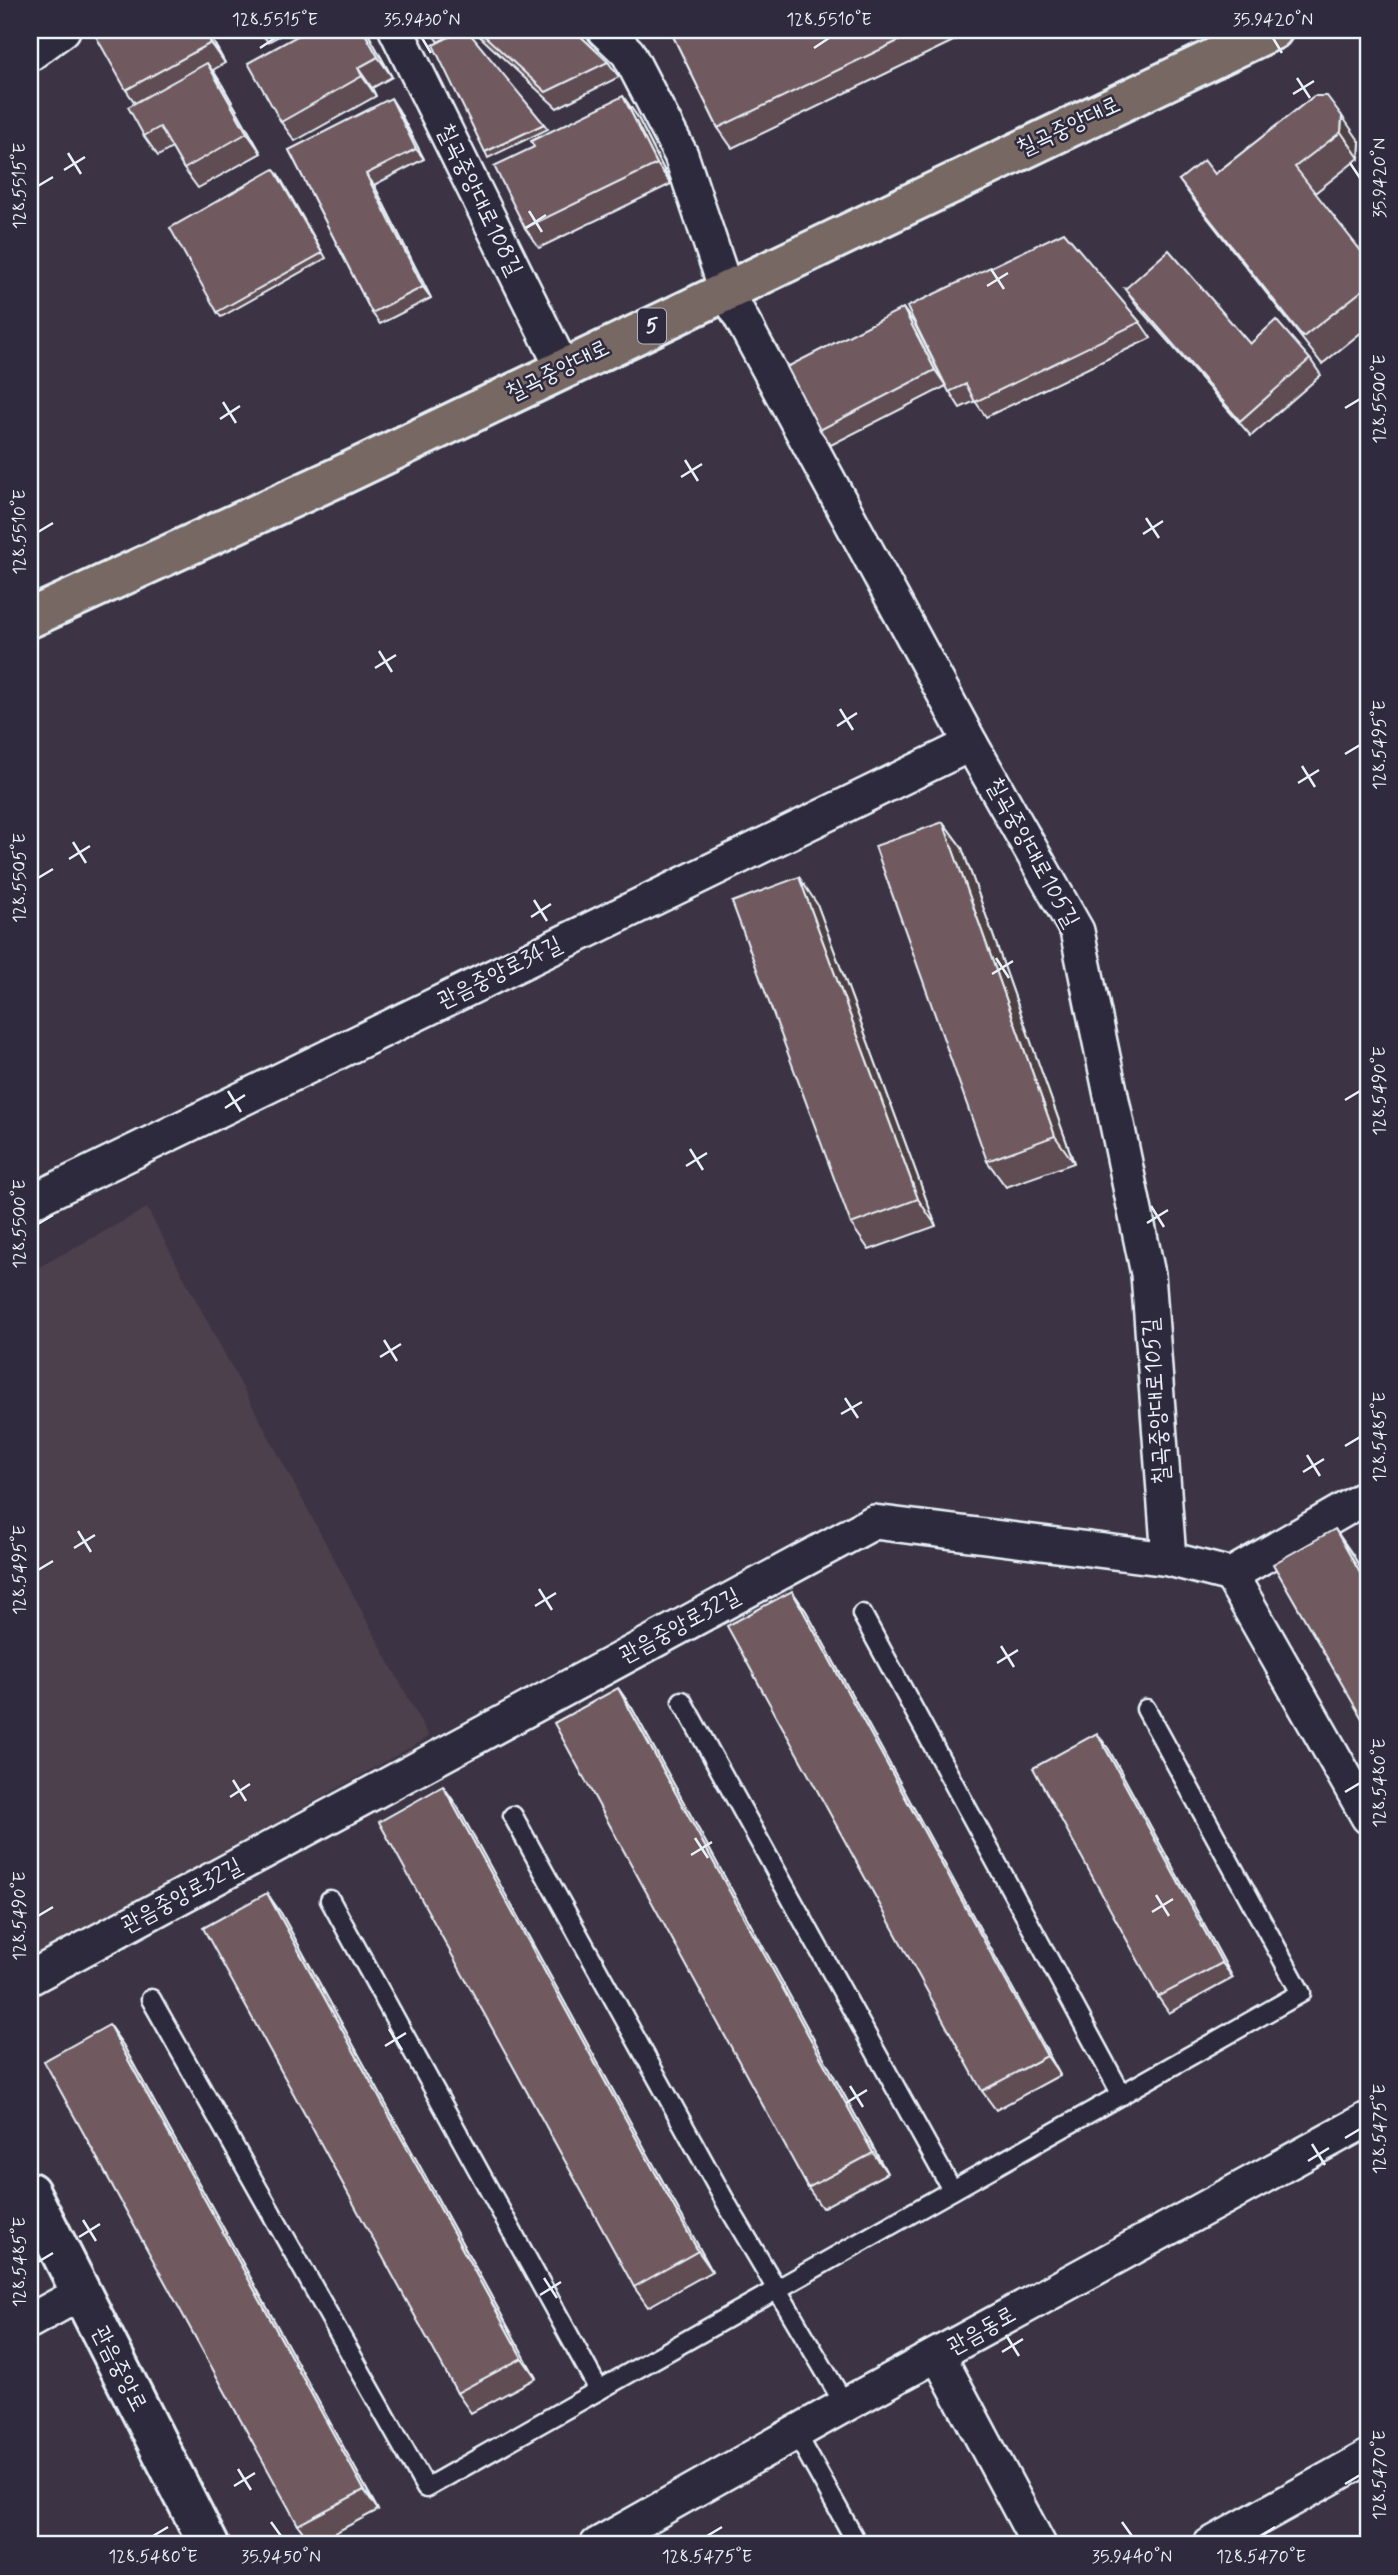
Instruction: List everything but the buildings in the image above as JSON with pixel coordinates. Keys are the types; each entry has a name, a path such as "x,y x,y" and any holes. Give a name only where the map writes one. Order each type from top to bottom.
{"main road":[{"name":"칠곡중앙대로","path":"30,618 338,477 1273,30"},
{"name":"관음중앙로","path":"30,2192 209,2545"}],"street":[{"path":"30,54 63,30"},
{"name":"칠곡중앙대로108길","path":"396,30 563,369"},
{"name":"칠곡중앙대로105길","path":"604,30 628,53 681,155 726,290 971,744 1077,932 1147,1274 1169,1559"},
{"name":"관음중앙로34길","path":"30,1202 971,744"},
{"path":"1368,1496 1231,1575 1368,1817"},
{"name":"관음중앙로32길","path":"30,1978 874,1522 1169,1559 1231,1575"},
{"name":"관음동로","path":"597,2545 845,2405 1368,2119"},
{"path":"30,2321 81,2293"},
{"path":"938,2355 1039,2545"},
{"path":"1210,2545 1368,2456"}],"lane":[{"path":"862,1614 1122,2095"},
{"path":"682,1700 953,2190"},
{"path":"151,1999 426,2488 1301,1993 1146,1709"},
{"path":"513,1816 729,2208 845,2405"},
{"path":"330,1900 599,2390"},
{"path":"796,2433 858,2545"}],"shaded area":[{"path":"147,1208 429,1737 30,1961 30,1272"}]}
